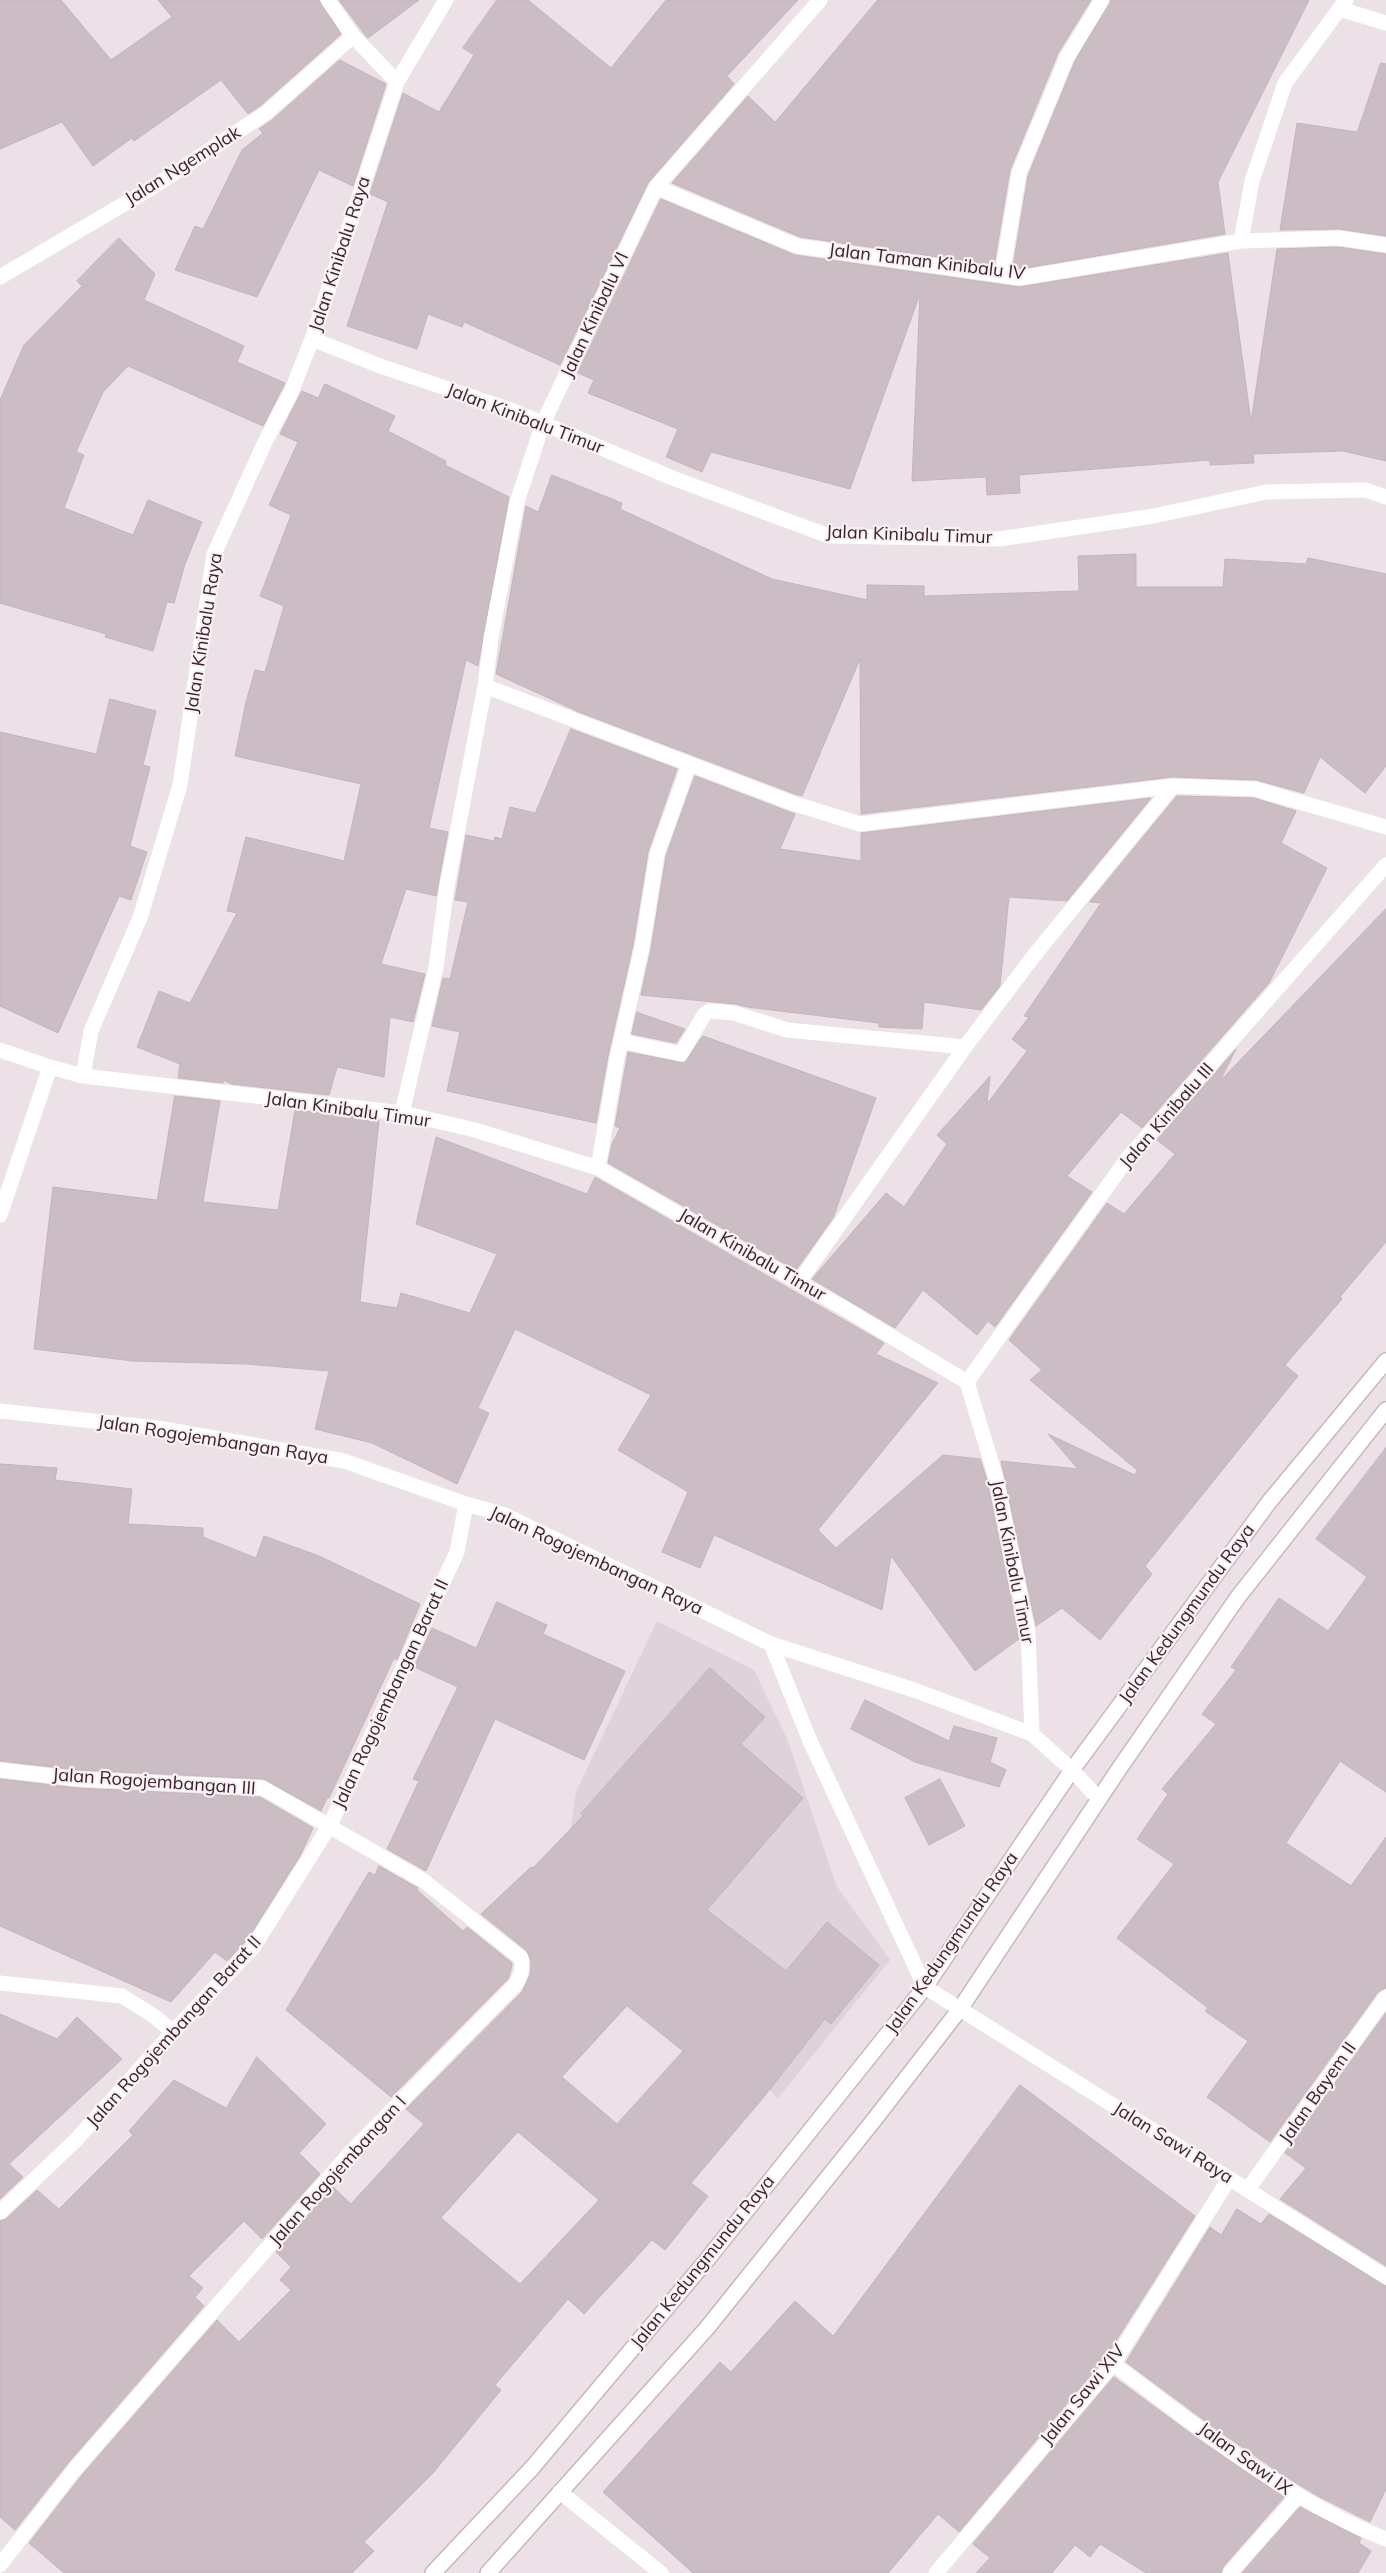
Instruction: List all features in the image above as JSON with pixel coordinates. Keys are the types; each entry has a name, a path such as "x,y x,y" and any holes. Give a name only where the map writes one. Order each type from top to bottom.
{"street":[{"path":"328,0 353,36 397,82"},
{"name":"Jalan Kinibalu Raya","path":"82,1076 92,1031 140,918 180,785 214,554 265,442 292,390 312,338 397,82 446,0"},
{"name":"Jalan Kinibalu VI","path":"402,1113 436,967 447,886 485,686 491,638 517,502 543,424 656,187 820,0"},
{"path":"1002,275 1019,173 1067,57 1102,0"},
{"path":"1240,241 1252,180 1285,83 1343,4 1386,23"},
{"name":"Jalan Ngemplak","path":"0,277 153,187 266,113 353,36"},
{"name":"Jalan Taman Kinibalu IV","path":"656,187 797,246 1020,278 1240,241 1339,238 1386,245"},
{"name":"Jalan Kinibalu Timur","path":"312,338 383,367 511,410 675,479 829,536 999,539 1154,516 1266,492 1366,490 1386,497"},
{"path":"485,686 792,803 860,824 1173,786 1255,789 1386,827"},
{"path":"598,1168 621,1041 642,947 657,854 689,765"},
{"path":"799,1282 965,1047 1036,953 1173,786"},
{"name":"Jalan Kinibalu III","path":"967,1382 1128,1159 1386,865"},
{"path":"621,1041 681,1054 704,1015 709,1011 734,1013 787,1030 965,1047"},
{"path":"0,1050 82,1076"},
{"path":"0,1215 50,1067"},
{"name":"Jalan Kinibalu Timur","path":"82,1076 402,1113 475,1130 598,1168 799,1282 967,1382 996,1478 1028,1632 1032,1734"},
{"name":"Jalan Kedungmundu Raya","path":"433,2573 532,2468 706,2261 925,1987 1072,1770 1269,1502 1386,1361"},
{"name":"Jalan Kedungmundu Raya","path":"488,2573 707,2328 960,2008 1099,1799 1238,1597 1386,1410"},
{"name":"Jalan Rogojembangan Raya","path":"0,1411 158,1428 344,1461 466,1504 505,1515 771,1644 917,1691 1032,1734"},
{"name":"Jalan Rogojembangan Barat II","path":"0,2212 75,2141 173,2032 254,1946 330,1825 457,1552 466,1504"},
{"path":"771,1644 810,1741 925,1987"},
{"path":"1032,1734 1072,1770 1099,1799"},
{"name":"Jalan Rogojembangan III","path":"0,1770 78,1779 263,1788 330,1825"},
{"name":"Jalan Rogojembangan I","path":"0,2565 75,2469 350,2154 515,1985 521,1976 521,1958 424,1881 330,1825"},
{"path":"0,1983 122,1996 154,2016 173,2032"},
{"name":"Jalan Sawi Raya","path":"925,1987 1386,2277"},
{"name":"Jalan Bayem II","path":"1248,2189 1381,2013 1386,1997"},
{"name":"Jalan Sawi XIV","path":"936,2573 1113,2364 1229,2179"},
{"name":"Jalan Sawi IX","path":"1113,2364 1297,2497 1354,2527 1386,2539"},
{"path":"560,2492 661,2573"},
{"path":"1230,2573 1297,2497"}],"shaded area":[{"path":"657,1621 754,1670 788,1741 836,1885 890,1960 778,2098 703,2026 624,1897 571,1826 576,1792"}],"building":[{"path":"0,0 61,0 111,60 172,17 158,0 319,0 341,34 260,106 248,114 221,80 134,141 132,138 93,166 62,122 0,149"},
{"path":"339,0 419,0 368,38"},
{"path":"497,0 528,0 611,68 666,0 798,0 727,76 734,84 648,183 560,365 464,322 462,327 428,314 417,349 347,326 388,202 370,194 403,93 439,112 474,55 463,48"},
{"path":"878,0 1091,0 1058,53 1010,170 994,265 800,237 672,183 748,96 775,122"},
{"path":"1111,0 1309,0 1218,182 1225,234 1020,269 1013,267 1028,176 1075,61"},
{"path":"340,60 386,84 353,186 319,170 257,297 175,270 195,226 203,229 242,150 263,133 259,129 272,120"},
{"path":"1381,63 1386,64 1386,236 1339,229 1280,230 1297,123 1357,132"},
{"path":"661,199 795,255 1019,287 1228,253 1251,422 1277,249 1338,247 1386,254 1386,461 1343,451 1253,454 1254,463 1210,465 1210,460 1019,475 1020,493 987,495 986,477 912,481 920,294 850,489 711,452 702,472 666,457 678,429 588,393 594,380 578,373"},
{"path":"119,238 155,274 144,300 244,346 237,362 285,383 263,426 128,366 103,392 76,452 84,455 64,508 133,535 148,500 202,522 185,564 174,603 167,602 153,651 105,637 106,634 0,603 0,400 24,345 82,286 77,281"},
{"path":"325,384 395,416 388,431 446,461 445,465 509,497 478,666 466,660 429,828 448,832 436,896 406,889 381,964 425,974 413,1022 390,1017 384,1077 337,1067 329,1095 232,1084 223,1080 223,1083 178,1078 180,1064 137,1047 159,991 190,1003 237,913 227,911 246,837 344,861 361,784 235,756 246,702 255,670 265,672 284,606 260,596 291,515 269,505 298,442 280,434 302,391 318,398"},
{"path":"552,475 622,503 620,509 772,579 867,600 867,585 924,586 924,596 1079,591 1078,556 1136,554 1136,587 1223,587 1225,559 1306,564 1308,558 1386,574 1386,766 1365,793 1320,757 1304,793 1256,780 1172,777 861,814 860,659 802,796 795,794 579,712 496,674 526,506 538,512"},
{"path":"110,699 156,711 143,765 150,767 130,846 147,852 131,900 119,896 58,1033 0,1006 0,732 96,754"},
{"path":"571,729 677,769 648,852 633,945 608,1056 596,1123 447,1091 460,1032 432,1026 443,978 450,979 468,902 455,900 466,835 494,841 495,837 502,839 510,807 535,813"},
{"path":"695,776 795,814 780,849 861,861 861,833 1151,798 1067,901 1009,897 1000,986 981,1010 924,1002 922,1029 879,1027 879,1023 735,1004 641,995 651,949 666,856"},
{"path":"1177,796 1254,798 1296,811 1281,843 1327,868 1269,983 1142,1128 1121,1112 1067,1176 1092,1192 995,1327 988,1321 977,1335 923,1290 895,1328 812,1279 886,1193 904,1207 947,1144 937,1135 990,1076 987,1104 1027,1051 1012,1039 1029,1017 1024,1016 1101,903 1090,902"},
{"path":"1386,909 1386,1242 1340,1297 1342,1299 1285,1365 1298,1376 1145,1566 1152,1574 1100,1640 1062,1608 1036,1626 1001,1461 1078,1469 1048,1434 1135,1475 1137,1470 1030,1380 1042,1370 1009,1340 1107,1203 1124,1214 1175,1154 1157,1140 1236,1049 1220,1081"},
{"path":"637,1012 685,1029 676,1043 632,1034"},
{"path":"703,1036 876,1098 833,1218 796,1270 608,1163 612,1144 620,1128 615,1126 628,1052 684,1063"},
{"path":"175,1096 220,1101 203,1202 278,1210 295,1110 379,1120 360,1302 397,1308 401,1293 470,1313 497,1254 416,1224 436,1137 587,1194 595,1177 884,1343 876,1354 938,1383 818,1530 836,1548 943,1455 980,1459 987,1480 1019,1639 975,1671 891,1556 882,1610 714,1535 700,1568 662,1552 688,1492 618,1450 651,1395 515,1329 478,1408 489,1413 457,1484 372,1443 315,1429 329,1371 246,1364 133,1361 34,1349 53,1187 157,1200"},
{"path":"1386,1448 1386,1792 1340,1761 1286,1843 1351,1886 1386,1837 1386,1988 1378,1992 1270,2142 1207,2097 1248,2041 1205,2011 1208,2008 1117,1938 1174,1864 1137,1839 1168,1794 1162,1789 1216,1724 1202,1714 1236,1670 1231,1667 1279,1598 1328,1631 1367,1577 1316,1539"},
{"path":"0,1464 57,1468 55,1480 132,1489 128,1524 203,1528 203,1537 256,1558 264,1536 319,1556 420,1604 397,1660 394,1658 329,1798 327,1798 321,1811 263,1779 79,1770 0,1761"},
{"path":"497,1602 547,1625 543,1634 625,1671 584,1760 495,1719 426,1871 387,1849 419,1781 413,1779 458,1687 414,1667 432,1628 476,1648"},
{"path":"710,1668 765,1717 741,1744 803,1798 707,1910 786,1971 827,1922 879,1965 831,2024 825,2019 763,2098 691,2183 708,2196 665,2250 652,2240 584,2314 568,2299 495,2385 501,2390 433,2473 364,2542 374,2551 352,2573 64,2573 29,2543 82,2475 217,2320 239,2342 291,2290 280,2280 291,2267 276,2252 333,2187 351,2204 424,2124 406,2109 522,1992 530,1975 531,1961 527,1951 481,1914 531,1867 533,1868 583,1816 581,1814","holes":["627,2006 683,2051 617,2124 562,2077","518,2132 599,2200 520,2284 441,2218"]},
{"path":"865,1700 949,1741 954,1726 997,1738 990,1762 1006,1770 999,1787 915,1762 851,1729"},
{"path":"0,1779 77,1788 260,1797 313,1828 300,1856 247,1940 227,1961 215,1952 171,2002 0,1926"},
{"path":"940,1779 965,1826 929,1845 905,1798"},
{"path":"379,1866 418,1888 417,1890 463,1931 467,1927 512,1963 508,1979 391,2097 286,2010 369,1872 375,1875"},
{"path":"1386,2013 1386,2266 1280,2199 1306,2168 1285,2153"},
{"path":"0,2014 57,2039 77,2017 122,2059 9,2164 23,2177 0,2199"},
{"path":"257,2057 326,2124 299,2153 320,2174 262,2239 244,2221 189,2276 203,2288 195,2297 204,2306 68,2463 15,2530 0,2517 0,2221 6,2219 37,2190 59,2209 133,2135 129,2131 174,2080 226,2108"},
{"path":"1020,2085 1195,2216 1105,2358 959,2532 938,2514 888,2573 693,2573 603,2492 720,2362 731,2372 795,2301 833,2336"},
{"path":"1237,2209 1261,2224 1269,2214 1386,2286 1386,2489 1370,2522 1318,2496 1283,2475 1216,2429 1126,2362 1210,2227 1221,2235"},
{"path":"1114,2377 1205,2444 1284,2497 1223,2567 1221,2573 1146,2573 1100,2544 1090,2557 1075,2545 1052,2573 976,2573 990,2558 973,2544"},
{"path":"1300,2507 1361,2538 1359,2543 1371,2551 1358,2573 1242,2573"}]}
